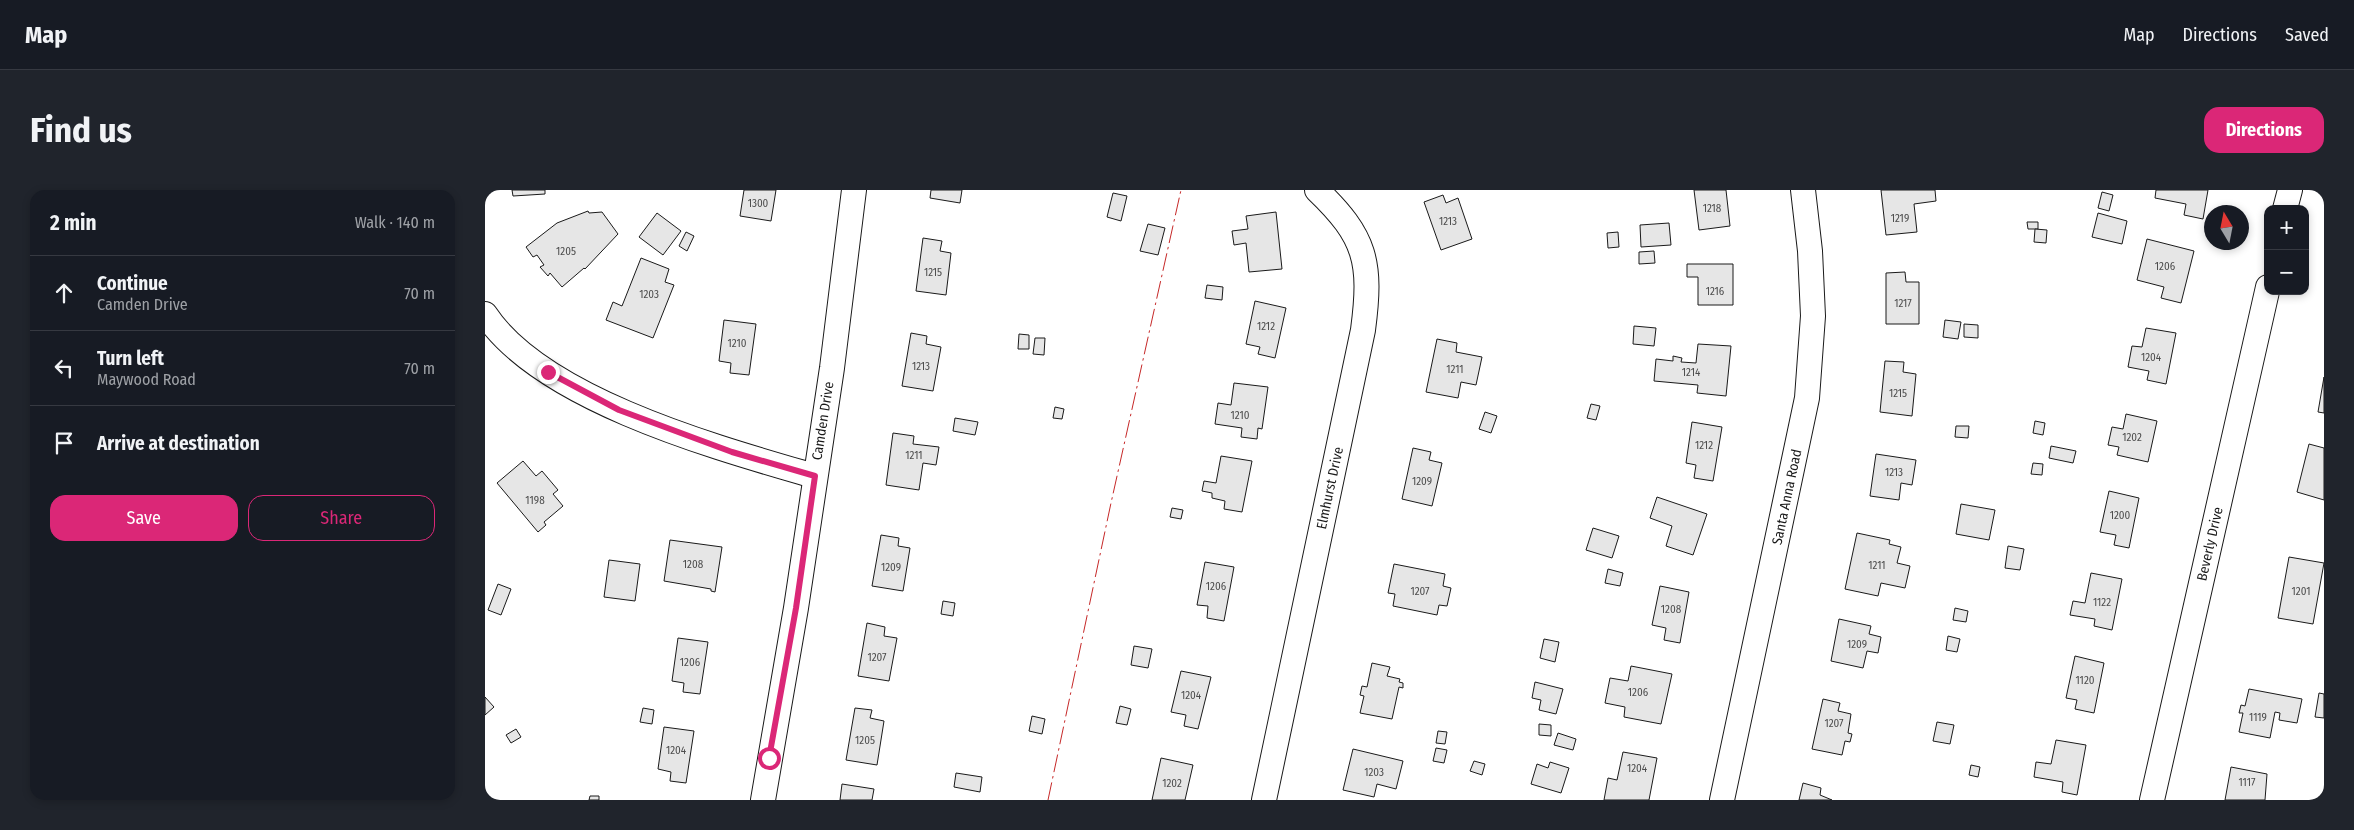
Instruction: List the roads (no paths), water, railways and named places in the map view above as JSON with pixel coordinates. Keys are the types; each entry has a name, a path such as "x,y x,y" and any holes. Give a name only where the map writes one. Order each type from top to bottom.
{"street":[{"name":"Camden Drive","path":"763,800 796,608 832,368 854,190"},
{"name":"Elmhurst Drive","path":"1264,800 1363,330 1367,298 1367,275 1361,246 1341,213 1317,190"},
{"name":"Santa Anna Road","path":"1722,800 1807,398 1813,316 1811,251 1803,190"},
{"path":"2286,205 2290,190"},
{"name":"Beverly Drive","path":"2152,800 2266,295"},
{"path":"485,314 492,325 515,347 548,372 619,410 732,452 815,476"}]}
